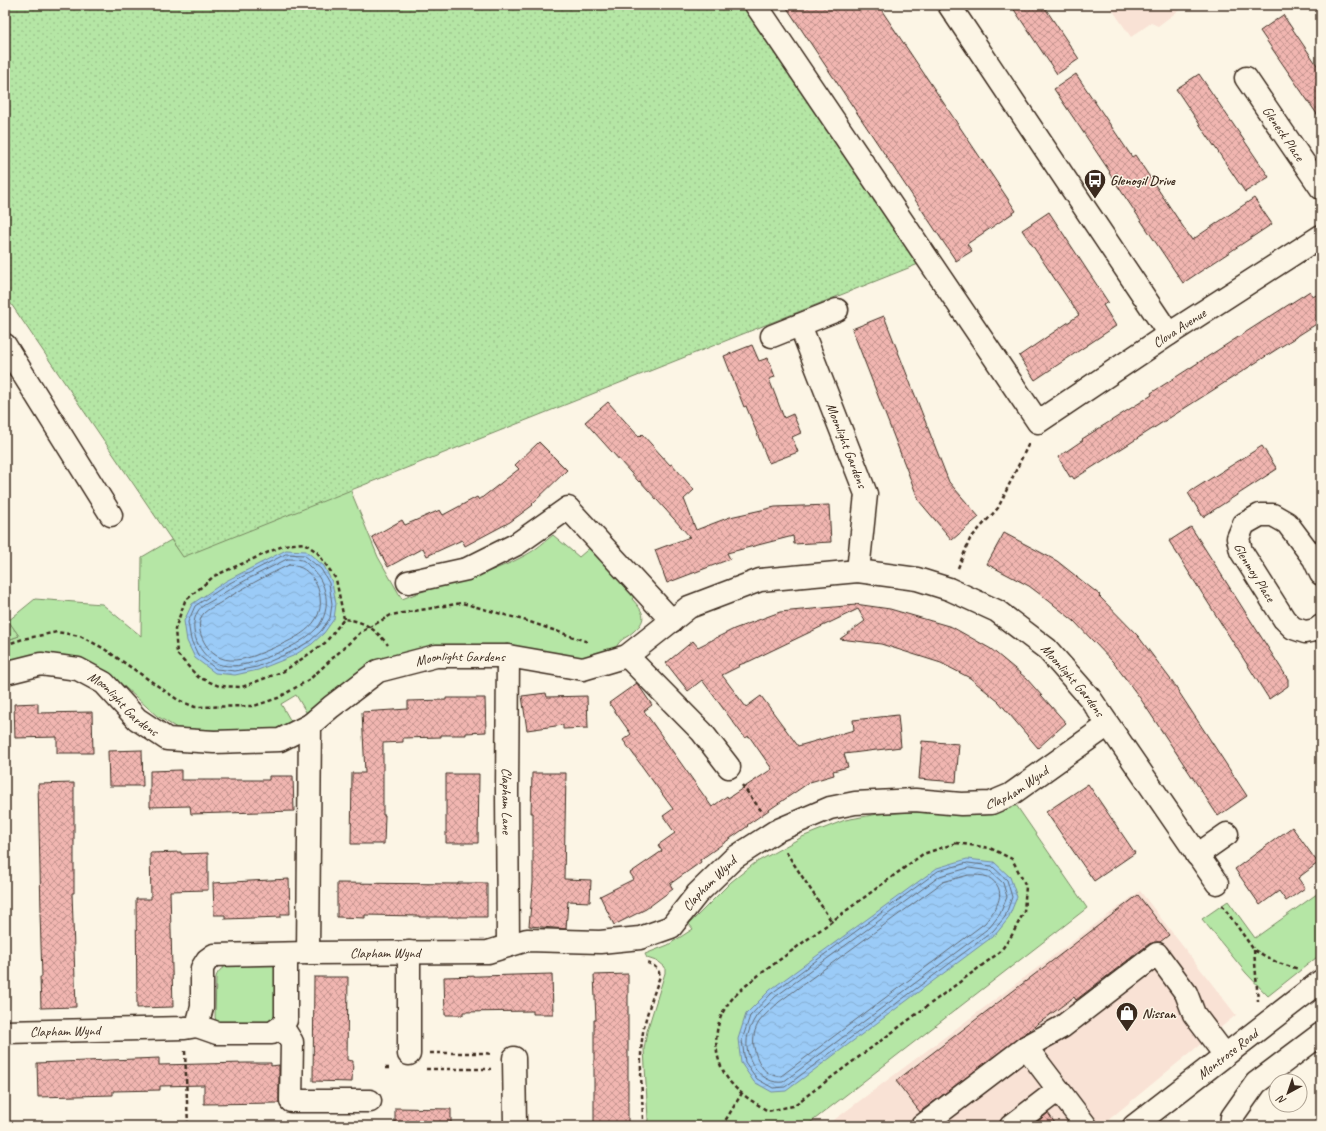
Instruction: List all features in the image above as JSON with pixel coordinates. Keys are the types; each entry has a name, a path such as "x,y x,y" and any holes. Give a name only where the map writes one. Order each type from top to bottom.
{"street":[{"path":"756,5 1038,422"},
{"path":"949,5 1169,334"},
{"name":"Glenesk Place","path":"1246,78 1321,188"},
{"name":"Clova Avenue","path":"1038,422 1169,334 1321,236"},
{"path":"772,336 837,310"},
{"name":"Moonlight Gardens","path":"800,325 866,494 858,571"},
{"path":"5,345 111,515"},
{"path":"408,582 467,569 517,544 568,508 672,621"},
{"name":"Glenmoy Place","path":"1319,562 1287,523 1273,515 1260,515 1244,524 1238,538 1241,551 1284,619 1293,628 1305,632 1316,630 1321,626"},
{"name":"Moonlight Gardens","path":"5,673 41,664 78,669 104,683 137,719 167,739 214,742 280,740 310,725 378,671 436,656 508,656 583,669 627,656 689,607 760,580 858,571 917,579 949,589 997,611 1047,649 1090,698 1217,883"},
{"name":"Clapham Lane","path":"508,656 508,945"},
{"path":"627,656 702,732 729,767"},
{"path":"308,953 310,725"},
{"name":"Clapham Wynd","path":"191,1027 202,1006 202,968 207,960 214,955 488,952 527,940 600,942 640,938 671,926 698,894 734,858 776,830 830,808 855,803 915,800 961,804 991,803 1010,795 1108,725"},
{"path":"1197,855 1227,834"},
{"path":"409,952 416,1061"},
{"path":"286,954 286,1020 282,1026 292,1042 291,1102 370,1101"},
{"path":"922,1126 1026,1047 1062,1027 1157,954 1186,993 1194,1014 1225,1055"},
{"name":"Montrose Road","path":"1134,1126 1268,1021 1321,982"},
{"name":"Clapham Wynd","path":"5,1032 191,1027 217,1033 272,1033 282,1026"},
{"path":"1231,1126 1232,1117 1256,1083 1321,1034"},
{"path":"1026,1047 1086,1126"},
{"path":"514,1064 515,1126"},
{"path":"1011,1126 1058,1090"}],"path":[{"path":"949,589 970,538 998,508 1038,422"},
{"path":"304,543 317,552 336,579 344,619 324,643 284,671 242,687 219,686 198,677 177,654 175,629 185,601 214,576 285,545 304,543"},
{"path":"5,645 23,639 57,632 80,636 103,648 178,700 195,707 254,706 278,698 310,679 360,632 391,614 462,603 527,621 591,643"},
{"path":"344,619 355,620 370,627 380,634 391,649 397,666"},
{"path":"956,843 990,848 1012,859 1026,886 1024,912 1012,935 1000,952 793,1106 768,1111 750,1100 742,1093 731,1083 718,1060 716,1035 722,1014 737,994 755,978 923,854 956,843"},
{"path":"1217,883 1219,901 1254,950 1278,963 1298,968 1321,982"},
{"path":"621,940 632,957 653,965 658,970 660,976 647,1014 642,1039 640,1065 643,1126"},
{"path":"1254,950 1257,999 1268,1021"},
{"path":"188,1126 191,1027"},
{"path":"416,1061 484,1053 514,1064"},
{"path":"416,1061 514,1064"},
{"path":"385,1068 393,1068"},
{"path":"722,1126 742,1093"}],"shaded area":[{"path":"1109,5 1186,5 1158,26 1151,23 1131,37"},
{"path":"1140,891 1236,1015 1101,1126 826,1126"}],"green space":[{"path":"5,5 747,5 921,263 183,557 5,295"},
{"path":"350,489 378,557 402,599 511,563 533,551 553,535 579,557 593,545 636,594 632,599 641,610 643,619 634,631 617,645 612,655 597,658 432,648 402,654 378,662 309,717 296,695 281,704 293,725 271,731 197,730 177,728 157,716 107,671 78,660 5,665 5,641 19,636 8,621 35,599 102,604 141,636 142,557 171,540 183,556"},
{"path":"5,616 19,636 5,641"},
{"path":"1016,805 1087,908 806,1126 647,1126 648,1119 644,1049 647,1031 665,973 665,967 659,962 647,958 645,954 668,945 693,929 689,924 731,882 755,863 802,837 845,820 878,814 910,812 986,815 999,812"},
{"path":"1321,891 1321,954 1268,996 1246,973 1202,919 1228,901 1255,938"},
{"path":"275,964 281,974 281,1008 271,1022 220,1024 216,1021 216,977 220,970 231,965"}],"water":[{"path":"286,550 306,551 324,566 332,582 336,604 334,619 324,633 312,644 293,656 258,670 235,675 215,673 195,658 187,641 184,621 192,604 226,581"},
{"path":"967,859 994,862 1010,877 1017,897 1008,919 996,934 786,1091 772,1092 754,1082 741,1063 738,1039 746,1014 770,990 937,868"}],"building":[{"path":"785,5 878,5 1016,211 967,244 972,251 956,261"},
{"path":"1011,5 1043,5 1079,59 1057,74"},
{"path":"1283,15 1321,71 1321,120 1260,31"},
{"path":"1076,74 1132,157 1135,155 1192,240 1254,198 1272,224 1183,283 1054,89"},
{"path":"1199,74 1269,177 1245,192 1176,89"},
{"path":"1049,212 1108,302 1103,305 1116,326 1035,380 1019,356 1079,315 1022,230"},
{"path":"1310,291 1313,297 1321,292 1321,321 1074,479 1072,476 1070,477 1058,457 1083,440 1082,439 1152,395 1151,393"},
{"path":"884,316 949,482 979,517 952,540 919,501 852,329"},
{"path":"752,345 759,361 768,358 775,377 769,379 784,418 793,414 801,433 792,437 798,452 769,463 746,406 744,407 724,356"},
{"path":"608,402 639,437 642,434 670,465 672,464 694,490 684,499 696,530 730,517 775,507 829,505 831,542 794,544 793,536 727,553 730,559 667,583 655,550 690,537 585,422"},
{"path":"539,442 567,470 532,504 533,505 510,522 465,546 462,540 427,556 423,548 388,567 372,537 402,520 405,525 440,510 443,515 477,497 479,500 519,469 515,465"},
{"path":"1262,446 1277,469 1203,517 1188,493"},
{"path":"1191,527 1288,679 1288,686 1269,699 1169,541"},
{"path":"1004,533 1057,561 1100,595 1099,596 1138,636 1171,680 1247,796 1218,816 1140,698 1113,662 1074,621 1049,601 1029,586 987,564"},
{"path":"855,604 890,609 952,627 991,649 1026,678 1066,723 1038,748 999,702 970,678 941,663 881,644 840,639 865,621 858,609 739,665 740,666 722,675 746,707 761,696 798,746 854,730 853,720 898,715 901,747 844,754 848,767 833,771 834,775 810,782 747,825 748,826 700,860 701,862 670,884 673,889 646,909 614,925 600,896 634,879 630,873 662,851 658,845 675,833 663,816 673,809 623,740 631,734 609,703 637,683 652,705 644,711 712,807 727,796 728,798 772,769 749,736 745,738 702,680 688,691 666,663 693,641 698,647 734,629 780,612 856,605"},
{"path":"546,693 547,697 587,696 588,728 563,729 563,725 527,730 522,696"},
{"path":"446,698 485,698 486,732 466,733 466,735 441,735 441,737 403,738 403,742 383,743 383,815 385,815 384,844 351,844 352,773 365,773 362,712 408,709 408,701 446,700"},
{"path":"38,703 38,713 92,712 93,753 57,753 57,737 15,738 14,704"},
{"path":"922,741 959,744 956,782 919,779"},
{"path":"142,750 143,786 109,786 108,751"},
{"path":"181,770 181,780 269,780 269,776 293,776 294,811 191,814 190,806 150,807 150,771"},
{"path":"532,773 566,773 564,879 591,880 590,902 568,901 566,929 529,926 533,883 533,813 531,813"},
{"path":"446,774 479,774 478,843 446,843"},
{"path":"74,783 74,893 72,893 76,1007 41,1008 40,977 42,977 38,784"},
{"path":"1088,784 1135,853 1094,881 1046,812"},
{"path":"1292,827 1318,863 1298,878 1305,888 1286,901 1279,891 1260,905 1235,869"},
{"path":"181,852 181,854 208,853 208,890 170,891 173,1007 137,1008 136,899 151,899 150,853"},
{"path":"289,879 290,914 281,914 281,917 225,919 225,915 214,915 213,883"},
{"path":"337,883 487,883 487,917 365,915 365,918 337,917"},
{"path":"1138,895 1169,935 1160,942 1149,944 1076,1000 1074,997 920,1112 896,1081"},
{"path":"552,974 553,1014 533,1014 533,1011 463,1012 463,1015 445,1015 444,977"},
{"path":"628,974 628,1126 594,1126 594,1020 596,1020 594,975"},
{"path":"314,977 348,977 347,1060 353,1061 352,1082 313,1081"},
{"path":"159,1058 159,1065 271,1063 271,1066 279,1065 279,1103 204,1104 204,1085 160,1086 160,1090 113,1091 113,1095 38,1097 37,1063"},
{"path":"395,1108 451,1109 451,1126 395,1126"},
{"path":"1048,1113 1057,1126 1032,1126"}],"place":[{"name":"Glenogil Drive","path":"1095,200"},
{"name":"Nissan","path":"1127,1032"}]}
